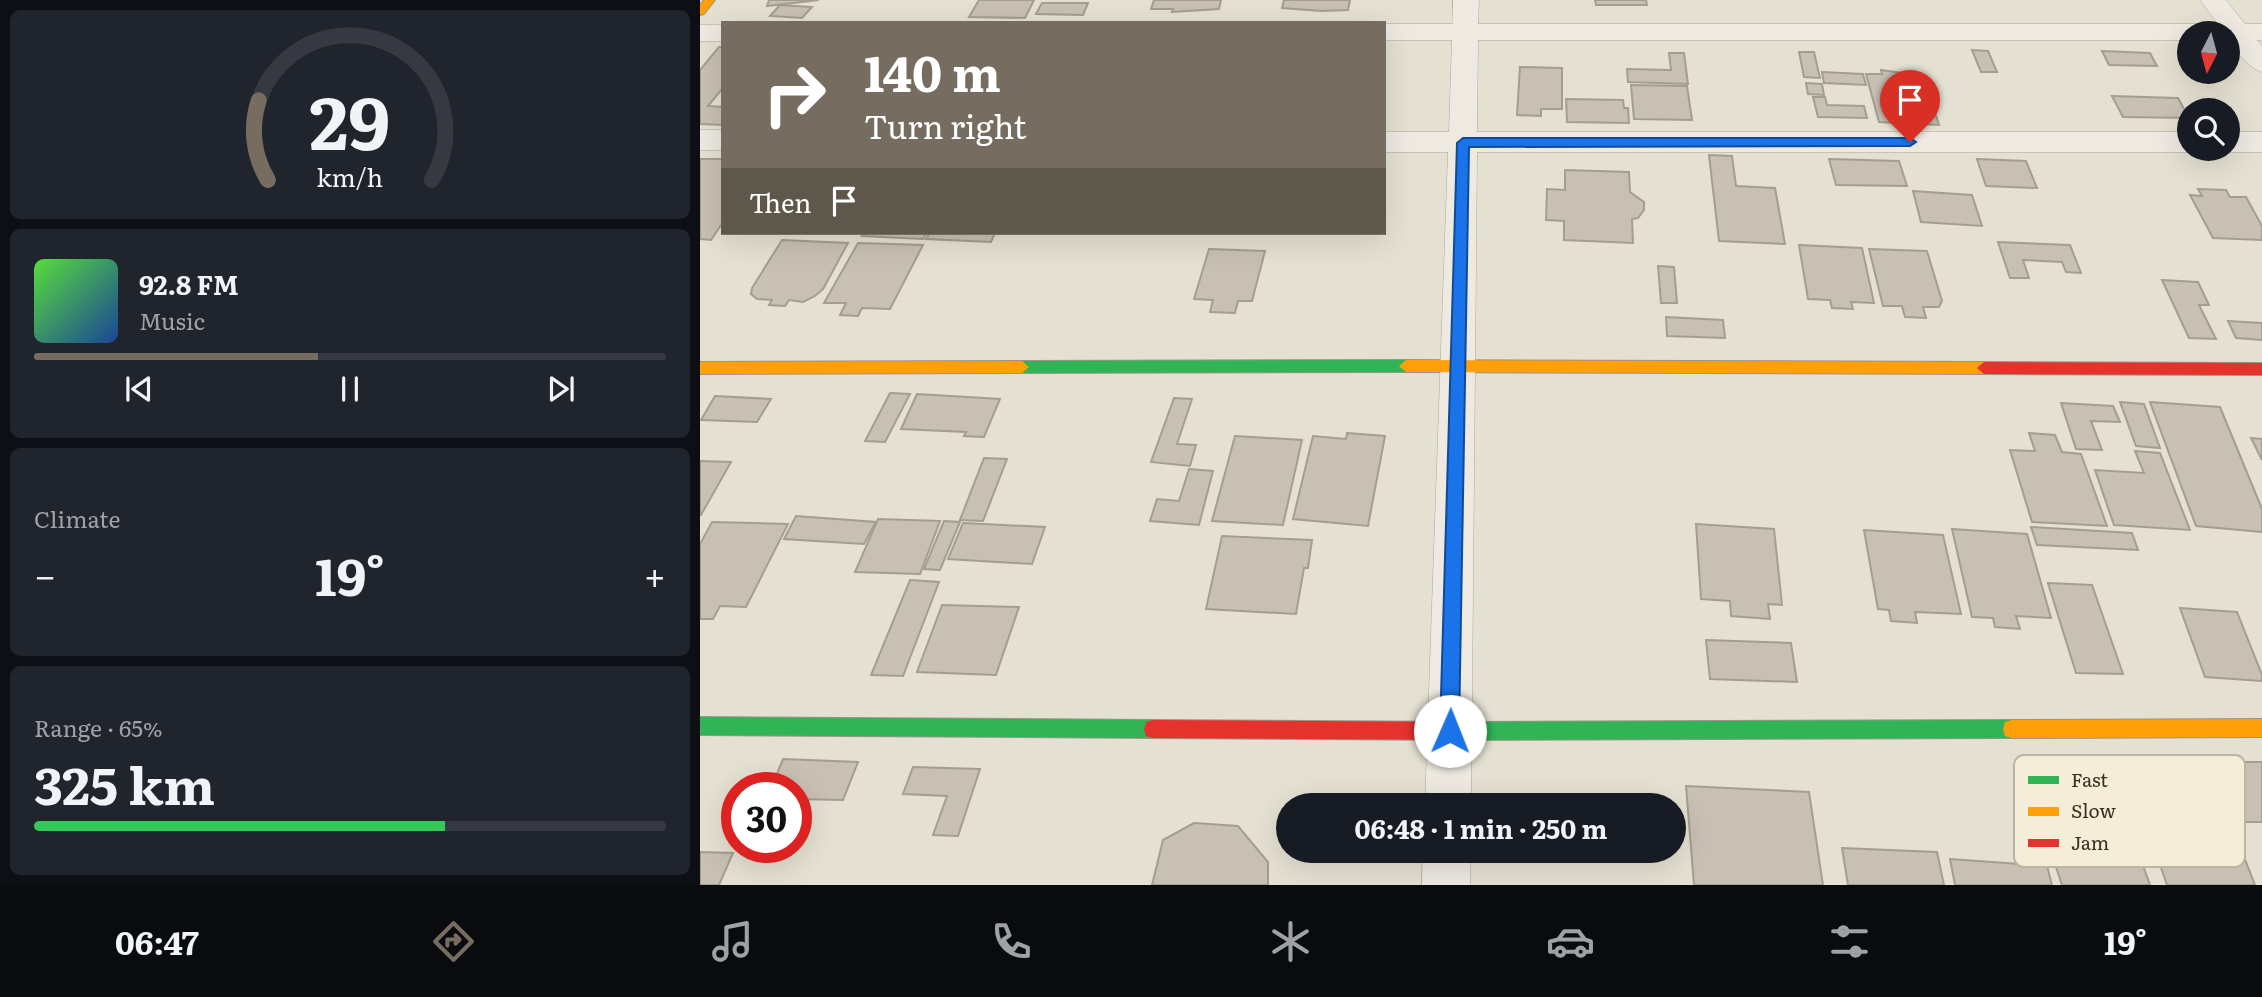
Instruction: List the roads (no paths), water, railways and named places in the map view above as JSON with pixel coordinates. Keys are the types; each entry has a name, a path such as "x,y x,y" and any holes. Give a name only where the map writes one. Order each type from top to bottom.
{"street":[{"path":"700,12 710,0"},
{"path":"2213,0 2250,32 2262,64"},
{"path":"1386,32 1466,16 2250,32"},
{"path":"1448,793 1466,16"},
{"path":"700,33 721,33"},
{"path":"700,140 721,140"},
{"path":"1386,142 2177,142"},
{"path":"2240,142 2262,142"},
{"path":"700,368 1458,366 2262,369"},
{"path":"700,726 1450,731 2262,728"},
{"path":"1446,885 1447,863"}]}
